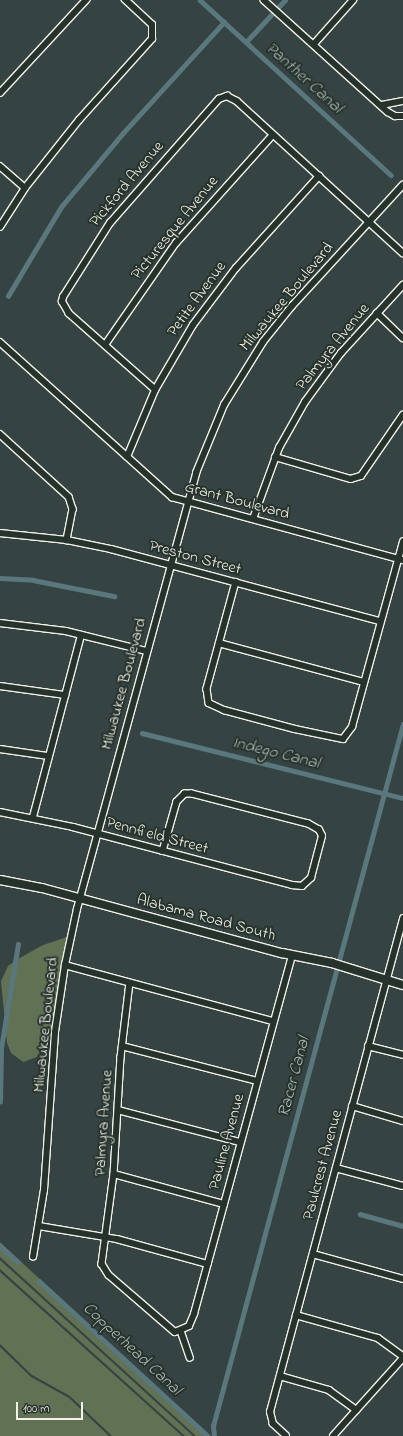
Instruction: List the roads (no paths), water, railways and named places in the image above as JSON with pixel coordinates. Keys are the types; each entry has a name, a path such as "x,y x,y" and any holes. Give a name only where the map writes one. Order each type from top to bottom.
{"street":[{"path":"0,93 86,0"},
{"path":"0,227 25,188 78,120 148,43 154,32 149,21 125,0"},
{"path":"264,0 395,116 403,116"},
{"path":"314,44 353,0"},
{"name":"Pickford Avenue","path":"105,345 69,314 62,302 68,286 128,200 215,102 227,96 237,100 274,135"},
{"path":"382,105 403,101"},
{"path":"274,135 403,253"},
{"name":"Picturesque Avenue","path":"105,345 176,242 274,135"},
{"path":"0,166 25,188"},
{"name":"Petite Avenue","path":"127,457 156,390 193,325 220,287 319,176"},
{"name":"Milwaukee Boulevard","path":"33,1257 47,1169 55,1032 65,965 80,898 97,833 187,501 214,425 252,358 292,306 403,186"},
{"name":"Palmyra Avenue","path":"253,519 275,457 314,387 403,284"},
{"path":"377,313 403,338"},
{"name":"Grant Boulevard","path":"0,342 172,497 400,559"},
{"path":"105,345 156,390"},
{"path":"275,457 351,479 361,476 403,415"},
{"path":"1,436 69,497 73,509 67,540"},
{"name":"Preston Street","path":"0,533 67,540 170,564 380,621"},
{"path":"236,582 207,689 209,703 224,710 318,735 343,739 350,733 380,621 400,559 403,542"},
{"path":"0,623 81,635 147,651"},
{"path":"33,817 81,635"},
{"path":"219,643 364,682"},
{"path":"0,686 65,695"},
{"path":"0,749 48,756"},
{"name":"Pennfield Street","path":"0,812 33,817 97,833 163,851 292,885 306,884 313,873 321,841 319,830 302,822 192,794 180,797 163,851"},
{"name":"Alabama Road South","path":"0,880 80,898 292,955 348,967 403,985"},
{"name":"Paulcrest Avenue","path":"286,1436 270,1418 312,1254 403,919"},
{"name":"Pauline Avenue","path":"181,1331 193,1319 292,955"},
{"path":"65,965 273,1021"},
{"name":"Palmyra Avenue","path":"130,983 122,1046 114,1174 102,1264 109,1275 160,1322 174,1332 181,1331"},
{"path":"122,1046 257,1081"},
{"path":"368,1046 403,1055"},
{"path":"352,1106 403,1121"},
{"path":"118,1110 240,1142"},
{"path":"336,1168 403,1186"},
{"path":"114,1174 224,1204"},
{"path":"39,1226 106,1237 208,1264"},
{"path":"312,1254 403,1279"},
{"path":"296,1315 378,1338 403,1357 334,1436"},
{"path":"181,1331 190,1357"},
{"path":"280,1376 329,1390 357,1410"}],"waterway":[{"name":"Panther Canal","path":"200,0 391,175"},
{"path":"246,42 285,0"},
{"path":"8,296 61,207 123,133 224,22"},
{"path":"0,578 33,580 114,596"},
{"name":"Racer Canal","path":"214,1436 213,1426 403,724"},
{"name":"Indego Canal","path":"142,733 403,798"},
{"path":"0,1102 1,1048 18,944"},
{"path":"360,1214 403,1226"},
{"name":"Copperhead Canal","path":"0,1246 18,1262"},
{"name":"Copperhead Canal","path":"39,1281 208,1436"}]}
